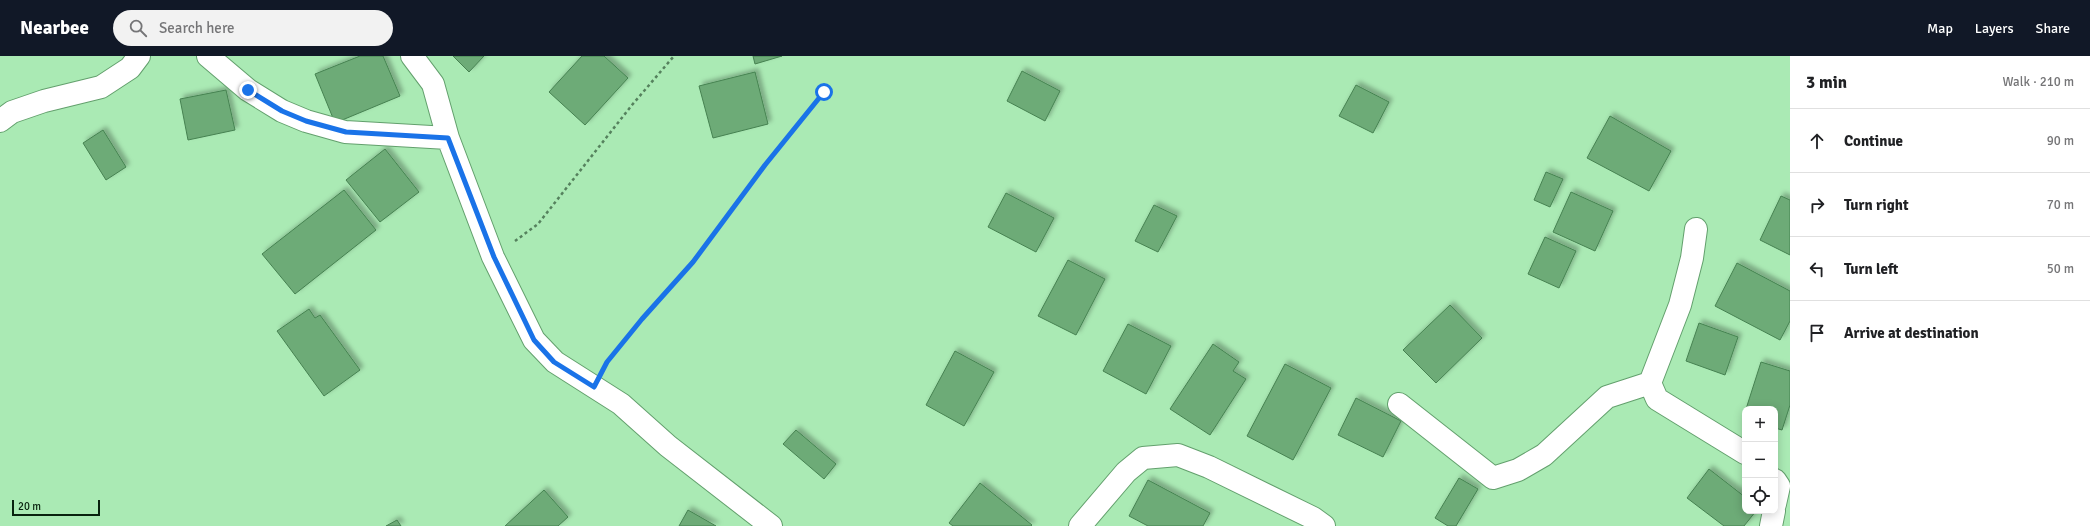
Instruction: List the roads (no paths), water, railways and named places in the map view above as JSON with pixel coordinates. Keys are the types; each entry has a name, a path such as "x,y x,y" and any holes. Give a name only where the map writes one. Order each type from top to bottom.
{"street":[{"path":"0,121 12,112 44,100 101,87 130,68 139,56"},
{"path":"208,56 248,90 282,111 306,121 346,132 448,138"},
{"path":"412,56 433,84 448,138 494,257 534,340 554,362 621,404 668,446 771,526"},
{"path":"1696,229 1692,258 1680,305 1650,383 1657,399 1742,451"},
{"path":"1399,404 1493,478 1518,470 1544,455 1607,397 1650,383"},
{"path":"1080,526 1126,472 1143,458 1178,456 1209,467 1313,518 1324,526"},
{"path":"1771,526 1773,514"}]}
